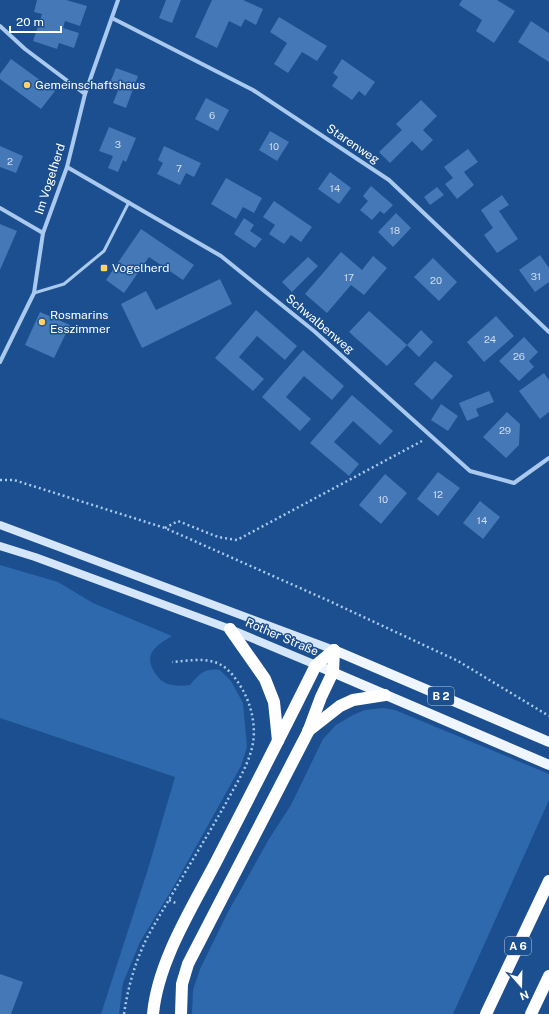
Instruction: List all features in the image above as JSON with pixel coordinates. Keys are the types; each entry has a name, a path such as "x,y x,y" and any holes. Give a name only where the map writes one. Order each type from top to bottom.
{"highway":[{"path":"230,629 265,679 274,702 278,741"},
{"path":"153,1014 160,983 170,953 316,665 334,650"},
{"path":"181,1014 182,984 188,964 308,732 321,697 333,672 334,650"},
{"path":"308,732 340,706 354,700 385,695"},
{"name":"A 6","path":"486,1013 549,881"},
{"path":"531,1014 549,976"}],"main road":[{"name":"Rother Straße","path":"0,525 334,650 549,742"},
{"name":"Rother Straße","path":"0,546 35,557 230,629 549,765"}],"street":[{"name":"Im Vogelherd","path":"0,362 34,293 43,233 67,167 85,94 118,0"},
{"name":"Starenweg","path":"112,18 253,90 389,180 549,332"},
{"path":"0,26 25,49 85,94"},
{"name":"Schwalbenweg","path":"67,167 221,256 314,332 470,471 514,483 549,458"},
{"path":"0,208 43,233"}],"lane":[{"path":"34,293 64,284 104,251 129,202"}],"path":[{"path":"165,528 178,521 218,537 237,540 432,436"},
{"path":"0,480 14,480 165,528 320,596 458,661 549,716"},
{"path":"124,1014 127,992 137,961 149,935 206,838 247,764 253,742 250,708 244,691 233,674 222,664 198,660 172,662"}],"shaded area":[{"path":"0,565 58,582 93,603 172,636 163,641 153,651 150,658 154,672 161,680 171,685 190,685 196,678 206,671 220,670 231,681 243,703 247,747 241,766 174,886 140,942 123,983 119,1014 101,1014 148,869 175,777 0,718"},
{"path":"383,708 395,710 549,774 549,800 453,1014 192,1014 193,990 200,969 228,912 269,839 291,805 323,739 336,725 353,715 365,710"}],"building":[{"path":"37,0 66,0 87,6 80,26 65,21 63,28 79,33 74,48 59,43 57,49 33,41 42,14 34,12"},
{"path":"166,0 181,0 172,23 159,18"},
{"path":"212,0 243,0 263,9 256,25 245,19 241,27 229,21 217,48 195,37"},
{"path":"462,0 497,0 515,11 494,43 476,31 482,20 459,5"},
{"path":"279,17 327,46 317,61 302,52 288,73 274,64 287,43 270,32"},
{"path":"531,21 549,33 549,62 518,42"},
{"name":"Gemeinschaftshaus","path":"11,59 55,91 41,109 0,79 0,74"},
{"path":"342,59 375,82 365,96 359,91 352,100 332,86 338,77 333,73"},
{"path":"116,68 138,76 126,108 113,103 119,88 109,85"},
{"path":"206,98 229,110 218,131 195,119"},
{"path":"421,100 437,116 423,130 433,140 422,151 412,141 390,163 379,152 402,130 396,124"},
{"path":"109,127 136,138 126,162 123,160 118,172 108,168 113,156 99,151"},
{"path":"270,131 289,142 277,161 259,150"},
{"path":"0,146 23,156 16,173 0,167"},
{"path":"164,146 201,163 194,177 186,173 180,185 157,174 163,163 158,160"},
{"path":"468,149 478,162 464,172 474,185 457,199 445,184 453,178 444,167"},
{"path":"330,172 351,188 339,204 318,189"},
{"path":"226,178 262,198 254,213 243,207 236,219 211,204"},
{"path":"371,186 393,205 384,214 380,211 372,220 360,210 368,201 363,196"},
{"path":"437,187 444,195 430,205 424,197"},
{"path":"502,195 509,205 499,211 518,239 497,253 484,235 493,228 481,210"},
{"path":"274,201 312,227 301,242 291,235 284,244 269,234 275,225 263,217"},
{"path":"396,213 411,228 393,247 378,232"},
{"path":"244,218 254,225 250,231 262,239 255,248 234,234"},
{"path":"0,224 17,231 0,270"},
{"path":"141,229 194,265 183,280 149,257 124,293 106,280"},
{"path":"341,252 362,270 373,256 387,268 364,295 351,285 327,313 305,294"},
{"path":"540,255 549,268 549,282 535,292 519,270"},
{"path":"308,257 318,266 292,292 282,282"},
{"path":"433,258 457,282 439,301 414,277"},
{"path":"220,279 232,304 142,348 121,304 146,291 156,310"},
{"path":"256,310 297,346 285,360 257,336 239,357 264,379 253,391 215,358"},
{"path":"369,311 407,345 387,366 349,332"},
{"path":"40,312 70,325 54,358 25,345"},
{"path":"496,316 514,336 484,362 467,342"},
{"path":"421,330 433,342 419,357 407,345"},
{"path":"524,337 538,352 529,361 534,367 519,381 499,361"},
{"path":"303,350 344,386 332,400 304,376 286,397 311,419 300,431 262,397"},
{"path":"435,361 453,376 432,400 414,384"},
{"path":"544,373 549,380 549,412 540,419 519,391"},
{"path":"489,391 494,402 476,409 479,416 467,421 459,403"},
{"path":"352,395 393,431 380,445 353,421 334,442 359,464 349,476 310,443"},
{"path":"441,404 458,416 448,431 431,420"},
{"path":"507,412 520,424 519,445 506,458 483,437"},
{"path":"438,472 460,488 438,516 417,499"},
{"path":"385,474 407,493 381,524 359,505"},
{"path":"480,501 500,517 483,539 463,523"},
{"path":"0,974 23,982 11,1014 0,1014"}],"place":[{"name":"Gemeinschaftshaus","path":"27,85"},
{"name":"Vogelherd","path":"104,268"},
{"name":"Rosmarins Esszimmer","path":"42,322"}]}
